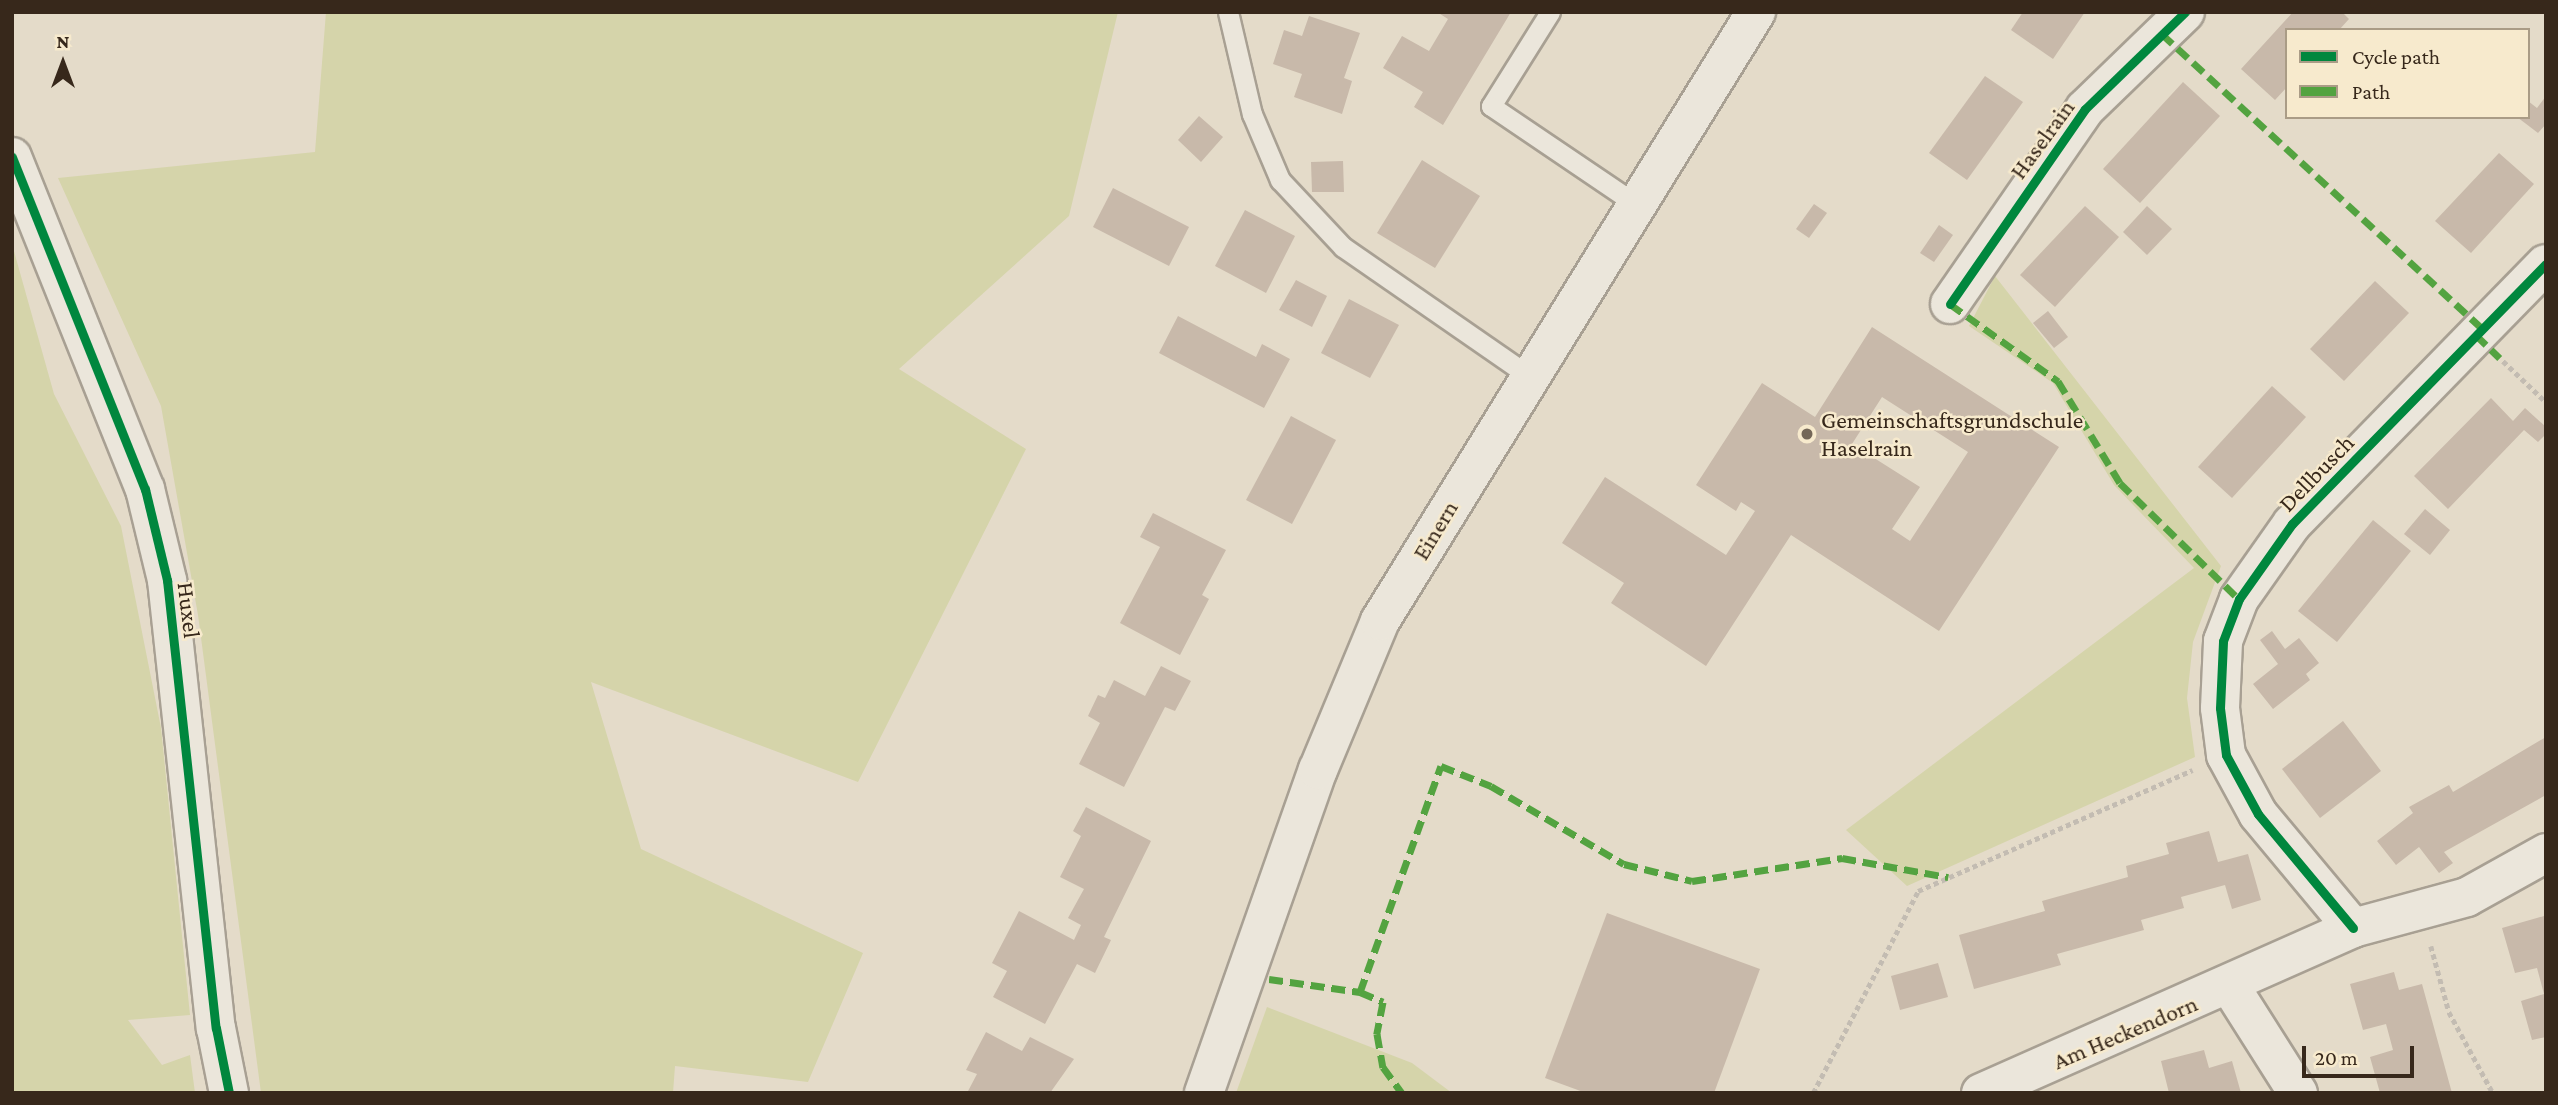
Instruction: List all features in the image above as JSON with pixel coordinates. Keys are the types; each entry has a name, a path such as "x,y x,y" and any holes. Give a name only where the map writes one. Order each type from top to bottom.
{"street":[{"name":"Einern","path":"1204,1093 1318,770 1380,621 1756,12"},
{"name":"Haselrain","path":"1950,304 2085,109 2185,12"},
{"name":"Huxel","path":"12,157 145,489 167,580 216,1028 229,1093"},
{"name":"Dellbusch","path":"2353,928 2258,814 2226,755 2220,708 2223,641 2239,599 2292,524 2546,264"},
{"name":"Am Heckendorn","path":"1981,1093 2230,986 2353,928 2467,897 2546,853"},
{"path":"2230,986 2298,1093"}],"lane":[{"path":"1228,12 1252,114 1280,180 1343,247 1530,376"},
{"path":"1550,12 1491,106 1637,205"}],"path":[{"path":"2500,358 2546,401"},
{"path":"1813,1093 1918,891 2226,755"},
{"path":"2421,909 2449,1012 2493,1093"}],"green space":[{"path":"326,12 1118,12 1069,216 899,369 1026,449 858,782 591,682 641,849 863,953 808,1082 675,1066 673,1093 261,1093 198,615 161,406 58,178 315,152"},
{"path":"12,244 54,394 121,526 161,728 190,1015 128,1020 162,1065 190,1055 195,1093 12,1093"},
{"path":"1995,276 2221,566 2193,642 2187,698 2195,757 1907,886 1846,830 2194,568 2114,485 2053,383 1969,326"},
{"path":"1267,1007 1412,1063 1452,1093 1236,1093"}],"building":[{"path":"1437,12 1511,12 1443,125 1414,107 1423,92 1383,68 1402,36 1429,51 1448,19"},
{"path":"2023,12 2085,12 2053,59 2011,30"},
{"path":"2293,12 2342,12 2349,19 2341,28 2285,28 2285,89 2275,100 2241,69"},
{"path":"1309,16 1360,33 1344,78 1352,81 1342,114 1294,97 1302,74 1273,64 1284,30 1302,36"},
{"path":"1985,76 2023,102 1967,180 1929,153"},
{"path":"2183,82 2220,116 2140,203 2103,169"},
{"path":"2546,96 2546,124 2538,133 2520,119 2530,119 2530,103 2537,108"},
{"path":"1199,116 1223,137 1201,162 1178,140"},
{"path":"2499,153 2534,184 2471,253 2435,221"},
{"path":"1422,160 1480,196 1435,268 1377,233"},
{"path":"1343,161 1344,192 1312,192 1311,162"},
{"path":"1113,188 1189,227 1169,266 1093,227"},
{"path":"1814,204 1827,213 1809,238 1796,229"},
{"path":"2085,206 2119,237 2055,307 2020,275"},
{"path":"2147,206 2172,229 2147,255 2123,232"},
{"path":"1245,210 1295,236 1266,293 1215,266"},
{"path":"1939,225 1953,235 1934,262 1920,253"},
{"path":"1296,280 1327,296 1312,327 1279,310"},
{"path":"2375,281 2409,313 2344,381 2310,349"},
{"path":"1349,299 1399,325 1370,378 1321,353"},
{"path":"2048,311 2068,337 2054,348 2033,323"},
{"path":"1178,316 1256,357 1262,344 1290,359 1264,408 1159,353"},
{"path":"1872,327 2059,447 1939,631 1791,535 1706,666 1611,603 1624,583 1562,543 1605,477 1726,555 1755,511 1741,502 1736,511 1696,485 1762,383 1815,417","holes":["1882,397 1968,452 1910,541 1892,529 1920,487 1852,444"]},
{"path":"2272,386 2306,417 2232,498 2198,467"},
{"path":"2491,398 2513,421 2525,408 2546,427 2546,434 2538,442 2524,430 2448,509 2414,476"},
{"path":"1291,416 1336,440 1292,524 1246,500"},
{"path":"2425,509 2450,530 2430,555 2404,534"},
{"path":"1153,513 1226,550 1202,595 1209,599 1180,655 1120,623 1160,547 1140,537"},
{"path":"2373,520 2411,551 2337,642 2298,611"},
{"path":"2272,631 2285,649 2299,638 2319,663 2306,674 2310,680 2273,709 2253,684 2278,664 2260,640"},
{"path":"1161,666 1191,681 1175,711 1165,707 1124,787 1079,764 1100,723 1088,716 1098,695 1105,698 1114,680 1145,696"},
{"path":"2343,721 2381,771 2320,818 2282,769"},
{"path":"2546,737 2546,795 2444,852 2453,863 2439,873 2419,847 2396,865 2377,841 2413,813 2409,807 2449,785 2453,792"},
{"path":"1086,807 1151,841 1104,937 1111,940 1095,973 1077,964 1045,1024 993,997 1007,971 992,963 1019,911 1074,940 1081,925 1068,918 1084,889 1060,877 1081,836 1073,831"},
{"path":"2209,831 2218,862 2248,854 2261,900 2232,909 2225,885 2181,897 2184,908 2141,920 2144,930 2057,954 2061,965 1974,989 1959,935 2045,911 2042,901 2128,877 2126,866 2169,854 2166,843"},
{"path":"1607,913 1760,969 1714,1093 1586,1093 1545,1078"},
{"path":"2544,916 2546,1037 2532,1040 2521,1001 2544,994 2537,968 2515,973 2502,928"},
{"path":"1938,963 1948,997 1900,1010 1891,976"},
{"path":"2394,972 2399,990 2422,984 2452,1093 2380,1093 2370,1057 2393,1050 2386,1024 2363,1030 2350,984"},
{"path":"986,1032 1022,1051 1030,1037 1074,1059 1050,1093 967,1093 977,1074 966,1070"},
{"path":"2204,1050 2209,1068 2232,1061 2241,1093 2169,1093 2161,1061"}],"marked path":[{"path":"2162,34 2483,329"},
{"path":"1950,304 2058,381 2120,483 2239,599"},
{"path":"2476,335 2500,358"},
{"path":"1360,992 1441,766 1491,786 1624,864 1692,881 1842,858 1948,877"},
{"path":"1269,979 1360,992 1383,1002 1377,1034 1383,1067 1402,1093"}],"cycle path":[{"path":"1950,304 2085,109 2185,12"},
{"path":"12,157 145,489 167,580 216,1028 229,1093"},
{"path":"2353,928 2258,814 2226,755 2220,708 2223,641 2239,599 2292,524 2546,264"}],"place":[{"name":"Gemeinschaftsgrundschule Haselrain","path":"1807,434"}]}
